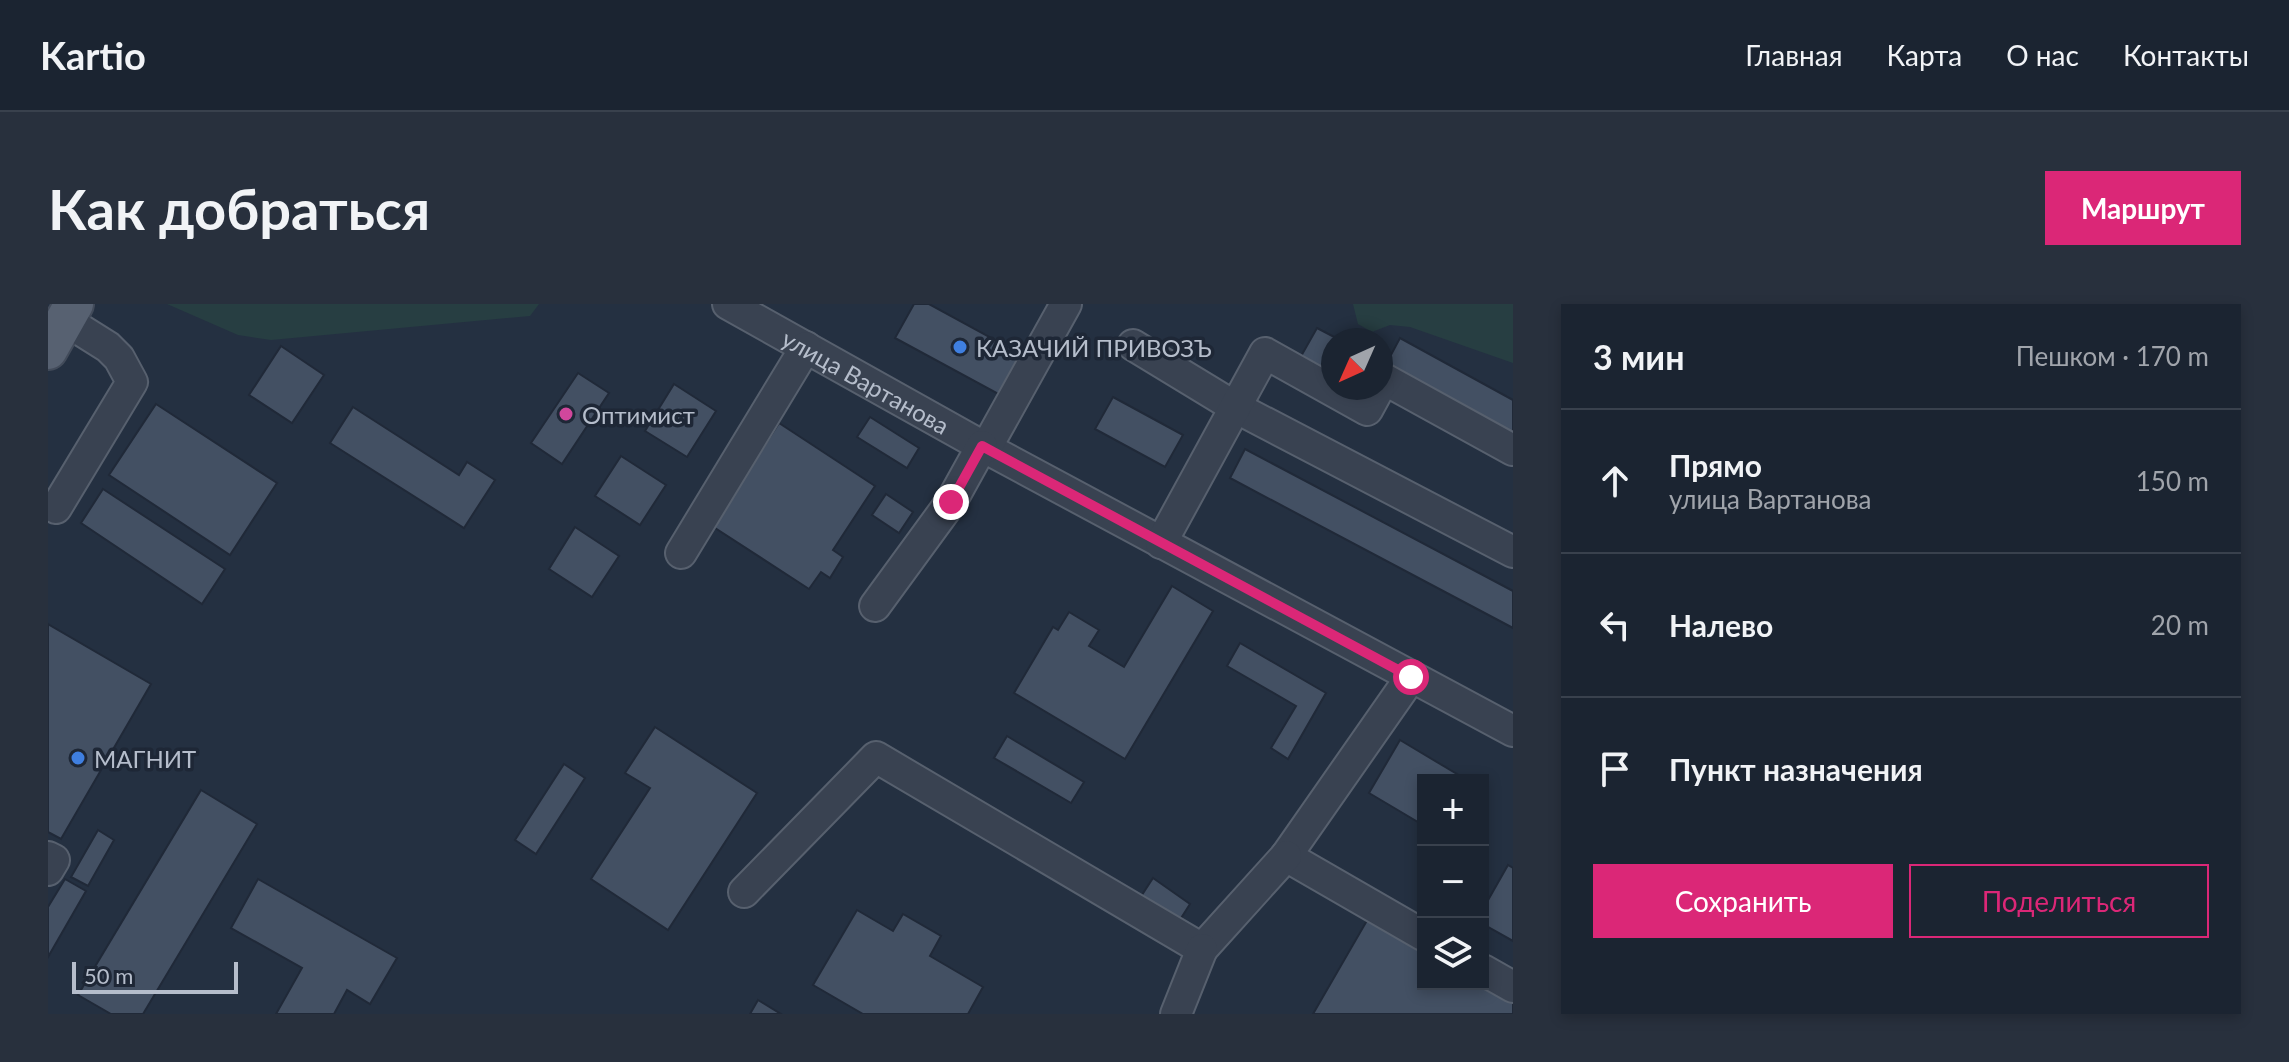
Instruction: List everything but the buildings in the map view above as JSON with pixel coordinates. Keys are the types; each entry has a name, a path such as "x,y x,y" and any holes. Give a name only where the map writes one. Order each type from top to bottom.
{"street":[{"name":"улица Вартанова","path":"728,304 984,447 1513,731"},
{"path":"875,606 951,502 1066,304"},
{"path":"56,508 132,382 119,358 108,347 62,325"},
{"path":"1133,345 1235,407 1513,552"},
{"path":"681,553 806,347"},
{"path":"1161,543 1265,353 1321,384"},
{"path":"1393,384 1513,450"},
{"path":"1349,400 1367,410 1373,400"},
{"path":"1176,1014 1202,949 1286,856 1411,677"},
{"path":"744,892 876,757 930,802 1202,949"},
{"path":"1286,856 1417,932"},
{"path":"48,857 54,860 48,870"},
{"path":"1489,973 1513,987"}],"green space":[{"path":"167,304 539,304 530,316 271,340 238,335"},
{"path":"1353,304 1513,304 1513,363 1410,327 1390,325 1365,328 1358,324"}],"place":[{"name":"КАЗАЧИЙ ПРИВОЗЪ","path":"960,347"},
{"name":"Оптимист","path":"566,414"},
{"name":"МАГНИТ","path":"78,758"}],"route":[{"path":"951,502 982,446 1411,677"}]}
